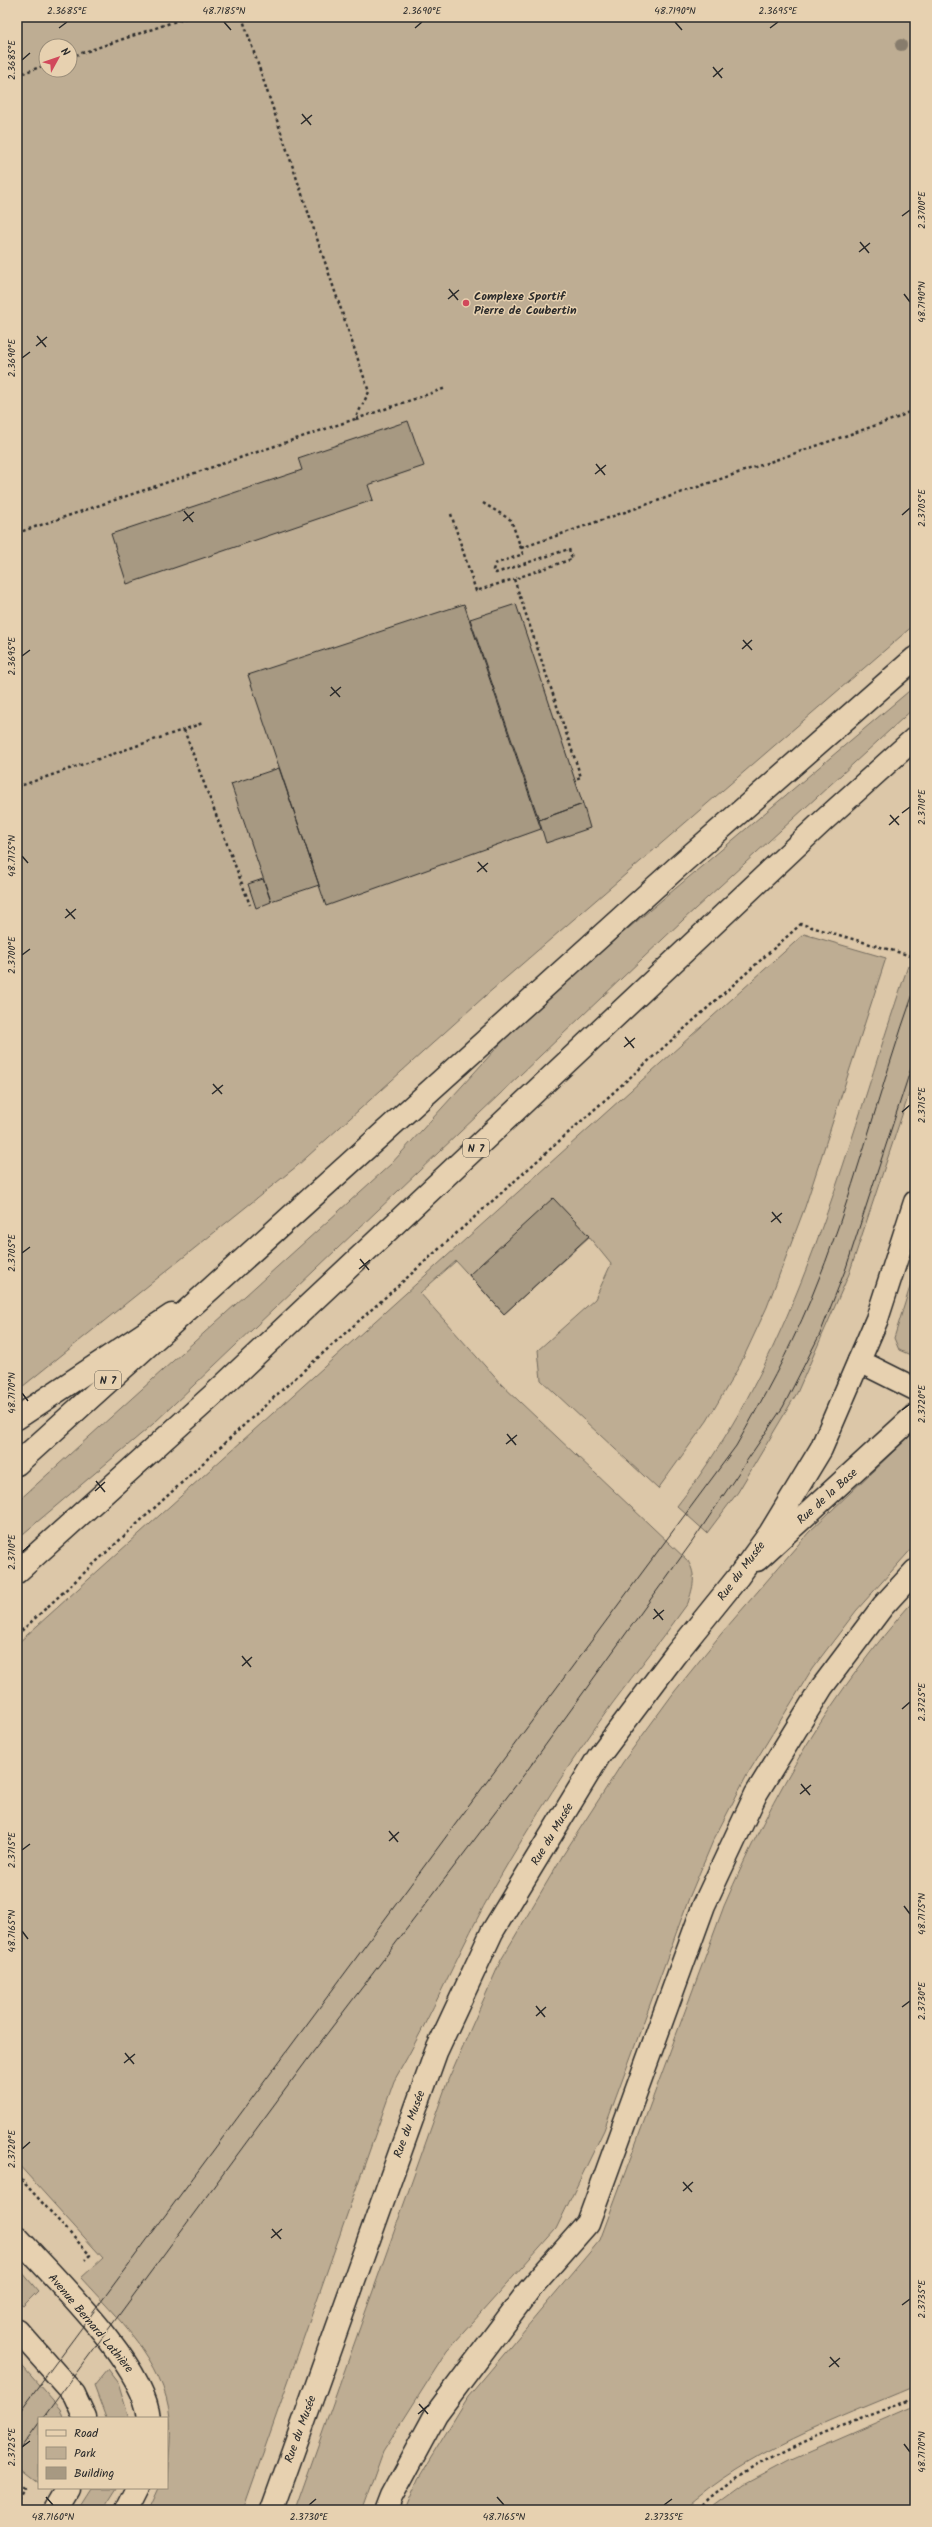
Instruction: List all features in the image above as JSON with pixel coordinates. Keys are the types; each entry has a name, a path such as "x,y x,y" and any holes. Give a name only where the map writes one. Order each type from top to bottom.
{"main road":[{"name":"N 7","path":"17,1464 200,1296 683,862 915,658"},
{"name":"N 7","path":"17,1572 214,1395 817,827 915,738"},
{"name":"Rue du Musée","path":"272,2510 436,2052 492,1932 599,1756 674,1655 738,1577 770,1533 821,1449 877,1319 915,1202"},
{"path":"17,1418 200,1296"},
{"path":"858,1362 915,1389"},
{"name":"Rue de la Base","path":"738,1577 915,1415"},
{"path":"386,2510 391,2497 436,2414 529,2290 588,2223 704,1905 756,1794 822,1687 883,1606 915,1571"},
{"name":"Avenue Bernard Lathière","path":"17,2237 90,2318 131,2370 145,2396 149,2417"},
{"path":"17,2330 74,2394 85,2417"},
{"path":"54,2510 66,2489"},
{"path":"126,2510 137,2489"}],"path":[{"path":"78,54 188,17"},
{"path":"242,17 369,392 356,419"},
{"path":"17,75 38,68"},
{"path":"17,533 446,388"},
{"path":"521,548 897,418 915,409"},
{"path":"451,514 476,591 514,580 572,559 569,549 501,573 493,570 497,563 523,554 511,520 483,503"},
{"path":"514,580 581,777 574,779"},
{"path":"17,787 203,723"},
{"path":"184,730 250,906"},
{"path":"17,1635 283,1390 801,924 915,957"},
{"path":"17,2175 90,2255 81,2264"},
{"path":"699,2510 720,2489 790,2448 915,2398"},
{"path":"17,2483 24,2488 17,2500"}],"green space":[{"name":"Complexe Sportif Pierre de Coubertin","path":"17,17 915,17 915,624 485,996 297,1166 17,1391"},
{"path":"915,686 915,707 683,920 153,1424 17,1539 17,1502 391,1164 514,1029 572,976"},
{"path":"804,934 886,958 805,1207 767,1307 740,1365 707,1421 658,1489 541,1380 538,1350 595,1299 611,1264 589,1237 504,1314 456,1261 420,1293 501,1384 688,1561 691,1566 693,1587 688,1603 621,1691 567,1769 524,1836 471,1931 421,2032 394,2081 243,2510 149,2510 159,2489 168,2489 170,2418 166,2397 159,2378 137,2341 81,2278 103,2258 17,2163 17,1644"},
{"path":"908,966 915,968 915,1076 849,1274 797,1393 738,1492 707,1533 677,1506 720,1445 756,1382 787,1315 815,1247"},
{"path":"915,1271 915,1357 899,1350 894,1338"},
{"path":"915,1431 915,1545 856,1611 812,1669 747,1775 713,1841 689,1898 604,2130 556,2229 447,2351 383,2452 362,2510 295,2510 448,2080 501,1960 563,1855 623,1762 675,1691 721,1634 809,1532"},
{"path":"915,1599 915,2386 823,2425 764,2454 736,2470 683,2510 405,2510 418,2479 468,2397 600,2240 724,1906 763,1822 784,1783 831,1707 856,1671 884,1635"},
{"path":"17,2266 38,2291 23,2306 17,2302"},
{"path":"17,2360 60,2409 63,2417 38,2417 38,2482 17,2466"},
{"path":"108,2369 118,2382 129,2417 106,2417 94,2386"},
{"path":"915,2406 915,2510 710,2510 744,2485 789,2461"},
{"path":"89,2489 116,2489 103,2510 76,2510"}],"building":[{"path":"408,421 424,466 368,485 373,500 127,584 111,534 302,470 298,458"},
{"path":"464,604 541,829 326,906 248,675"},
{"path":"516,604 583,804 539,820 470,619"},
{"path":"279,768 319,885 271,901 231,784"},
{"path":"583,804 590,828 546,843 539,820"},
{"path":"263,879 271,902 256,908 248,884"},
{"path":"553,1198 589,1236 504,1314 469,1275"}],"tram line":[{"path":"17,2415 736,1446 766,1393 802,1320 825,1263 852,1185 915,988"},
{"path":"44,2417 313,2052 526,1772 692,1542 783,1407 820,1334 846,1268 915,1056"},
{"path":"17,2453 38,2424"}],"place":[{"name":"Complexe Sportif Pierre de Coubertin","path":"466,303"}]}
